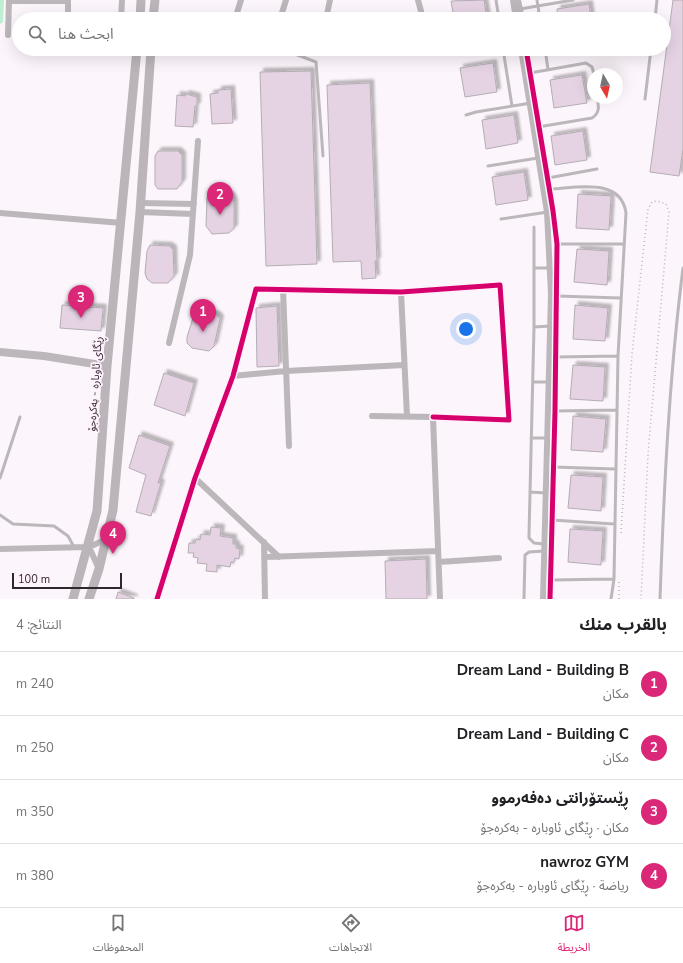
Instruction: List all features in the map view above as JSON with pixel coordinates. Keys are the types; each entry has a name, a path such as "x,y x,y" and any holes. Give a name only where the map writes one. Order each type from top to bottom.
{"main road":[{"path":"141,0 142,12"},
{"path":"153,12 155,0"},
{"name":"ڕێگای ئاوبارە - بەکرەجۆ","path":"73,599 95,523 100,485 108,366 136,56"},
{"path":"89,599 107,539 115,489 141,202 151,56"},
{"path":"95,523 102,527 110,526"},
{"path":"81,572 98,573"}],"street":[{"path":"8,35 9,0 68,0 68,12"},
{"path":"121,12 122,0"},
{"path":"237,12 241,0"},
{"path":"282,12 286,0"},
{"path":"327,12 330,0"},
{"path":"418,0 421,12"},
{"path":"513,0 515,12"},
{"path":"518,0 521,12"},
{"path":"522,56 538,127 550,189 551,326 543,599"},
{"path":"527,56 538,158 557,244 556,411 550,599"},
{"path":"169,343 190,255 198,141"},
{"path":"141,202 194,204"},
{"path":"140,212 194,214"},
{"path":"0,213 122,223"},
{"path":"157,599 195,478 233,376 256,289 401,292 500,285 509,420 372,416"},
{"path":"283,289 289,446"},
{"path":"401,292 407,416"},
{"path":"0,352 44,356 108,366"},
{"path":"233,376 286,371 404,365"},
{"path":"433,417 440,599"},
{"path":"195,478 279,557"},
{"path":"0,549 89,547 107,539"},
{"path":"264,542 265,599"},
{"path":"89,547 98,573"},
{"path":"264,557 438,551"},
{"path":"438,562 499,558"}],"lane":[{"path":"496,0 498,12"},
{"path":"537,0 539,12"},
{"path":"520,8 573,0"},
{"path":"656,12 657,0"},
{"path":"300,56 316,62 323,156"},
{"path":"504,56 512,106"},
{"path":"546,56 548,69"},
{"path":"645,99 650,56"},
{"path":"530,73 586,62 592,68"},
{"path":"466,115 532,103"},
{"path":"538,127 592,118 598,113 598,104"},
{"path":"488,166 538,158"},
{"path":"548,178 597,169"},
{"path":"550,189 602,187 617,194 624,202 626,213 620,298 616,410 614,579 611,599"},
{"path":"501,220 550,211"},
{"path":"534,227 535,268 529,538 534,543 544,544"},
{"path":"557,244 624,244"},
{"path":"535,268 550,268"},
{"path":"660,599 665,485 677,315 683,268"},
{"path":"557,296 620,298"},
{"path":"534,327 551,326"},
{"path":"556,357 618,356"},
{"path":"533,382 549,382"},
{"path":"556,411 616,410"},
{"path":"0,478 20,417"},
{"path":"531,438 548,438"},
{"path":"553,468 615,469"},
{"path":"530,492 546,493"},
{"path":"0,515 13,524 54,526 68,536 74,547"},
{"path":"552,520 614,524"},
{"path":"524,599 525,555 529,552 544,551"},
{"path":"551,580 614,579"}],"path":[{"path":"621,537 624,463 637,310 648,209 652,202 657,201 667,205 669,216 648,454 641,599"},
{"path":"619,599 620,576"}],"green space":[{"path":"0,0 4,0 3,22 0,24"}],"building":[{"path":"484,0 486,12 453,12 451,1"},
{"path":"673,0 683,0 683,149 679,176 650,172 666,56 671,56 671,15"},
{"path":"589,4 590,12 557,12 557,9"},
{"path":"493,63 497,92 465,97 460,68"},
{"path":"311,71 317,264 266,266 260,72"},
{"path":"582,75 587,103 554,108 550,80"},
{"path":"370,83 377,261 375,261 376,278 362,279 361,261 333,262 327,85"},
{"path":"231,89 233,123 212,124 210,94 218,93 218,90"},
{"path":"186,94 197,97 193,127 175,126 177,95 185,96"},
{"path":"514,115 518,143 486,149 482,120"},
{"path":"583,131 587,160 555,165 551,136"},
{"path":"158,151 178,151 182,155 182,182 177,189 158,189 155,185 155,156"},
{"path":"524,172 528,200 496,205 492,177"},
{"path":"578,194 611,196 609,230 576,228"},
{"path":"210,196 231,196 234,202 234,228 229,233 212,234 206,226 207,198"},
{"path":"150,245 169,246 173,249 174,276 168,283 152,283 147,279 145,273 147,251"},
{"path":"577,249 609,251 607,285 574,282"},
{"path":"62,305 103,308 101,331 60,328"},
{"path":"575,305 608,308 605,341 573,339"},
{"path":"277,306 279,366 257,367 256,308"},
{"path":"198,311 217,315 220,319 214,346 209,351 192,348 187,343 187,337 194,315"},
{"path":"573,365 605,367 603,401 570,399"},
{"path":"164,373 194,383 185,416 154,405"},
{"path":"573,416 606,419 603,452 571,450"},
{"path":"139,435 170,446 158,483 161,483 151,516 136,512 146,475 129,468"},
{"path":"571,475 603,477 601,511 568,508"},
{"path":"211,527 221,528 220,536 233,538 233,544 236,544 236,548 240,549 239,559 235,558 234,562 231,562 230,567 217,565 217,572 206,571 207,564 197,563 198,558 193,557 194,553 188,553 189,543 195,543 196,539 200,540 201,534 210,535"},
{"path":"570,529 603,531 601,565 568,562"},
{"path":"426,559 427,599 386,599 385,561"},
{"path":"118,592 134,598 134,599 116,599"}],"cycle path":[{"path":"527,56 553,211 557,244 555,411 550,599"},
{"path":"157,599 195,478 233,376 256,289 401,292 500,285 509,420 433,417"}],"place":[{"name":"Dream Land - Building C","path":"220,215"},
{"name":"ڕێستۆرانتی دەفەرموو","path":"81,318"},
{"name":"Dream Land - Building B","path":"203,332"},
{"name":"nawroz GYM","path":"113,554"}]}
